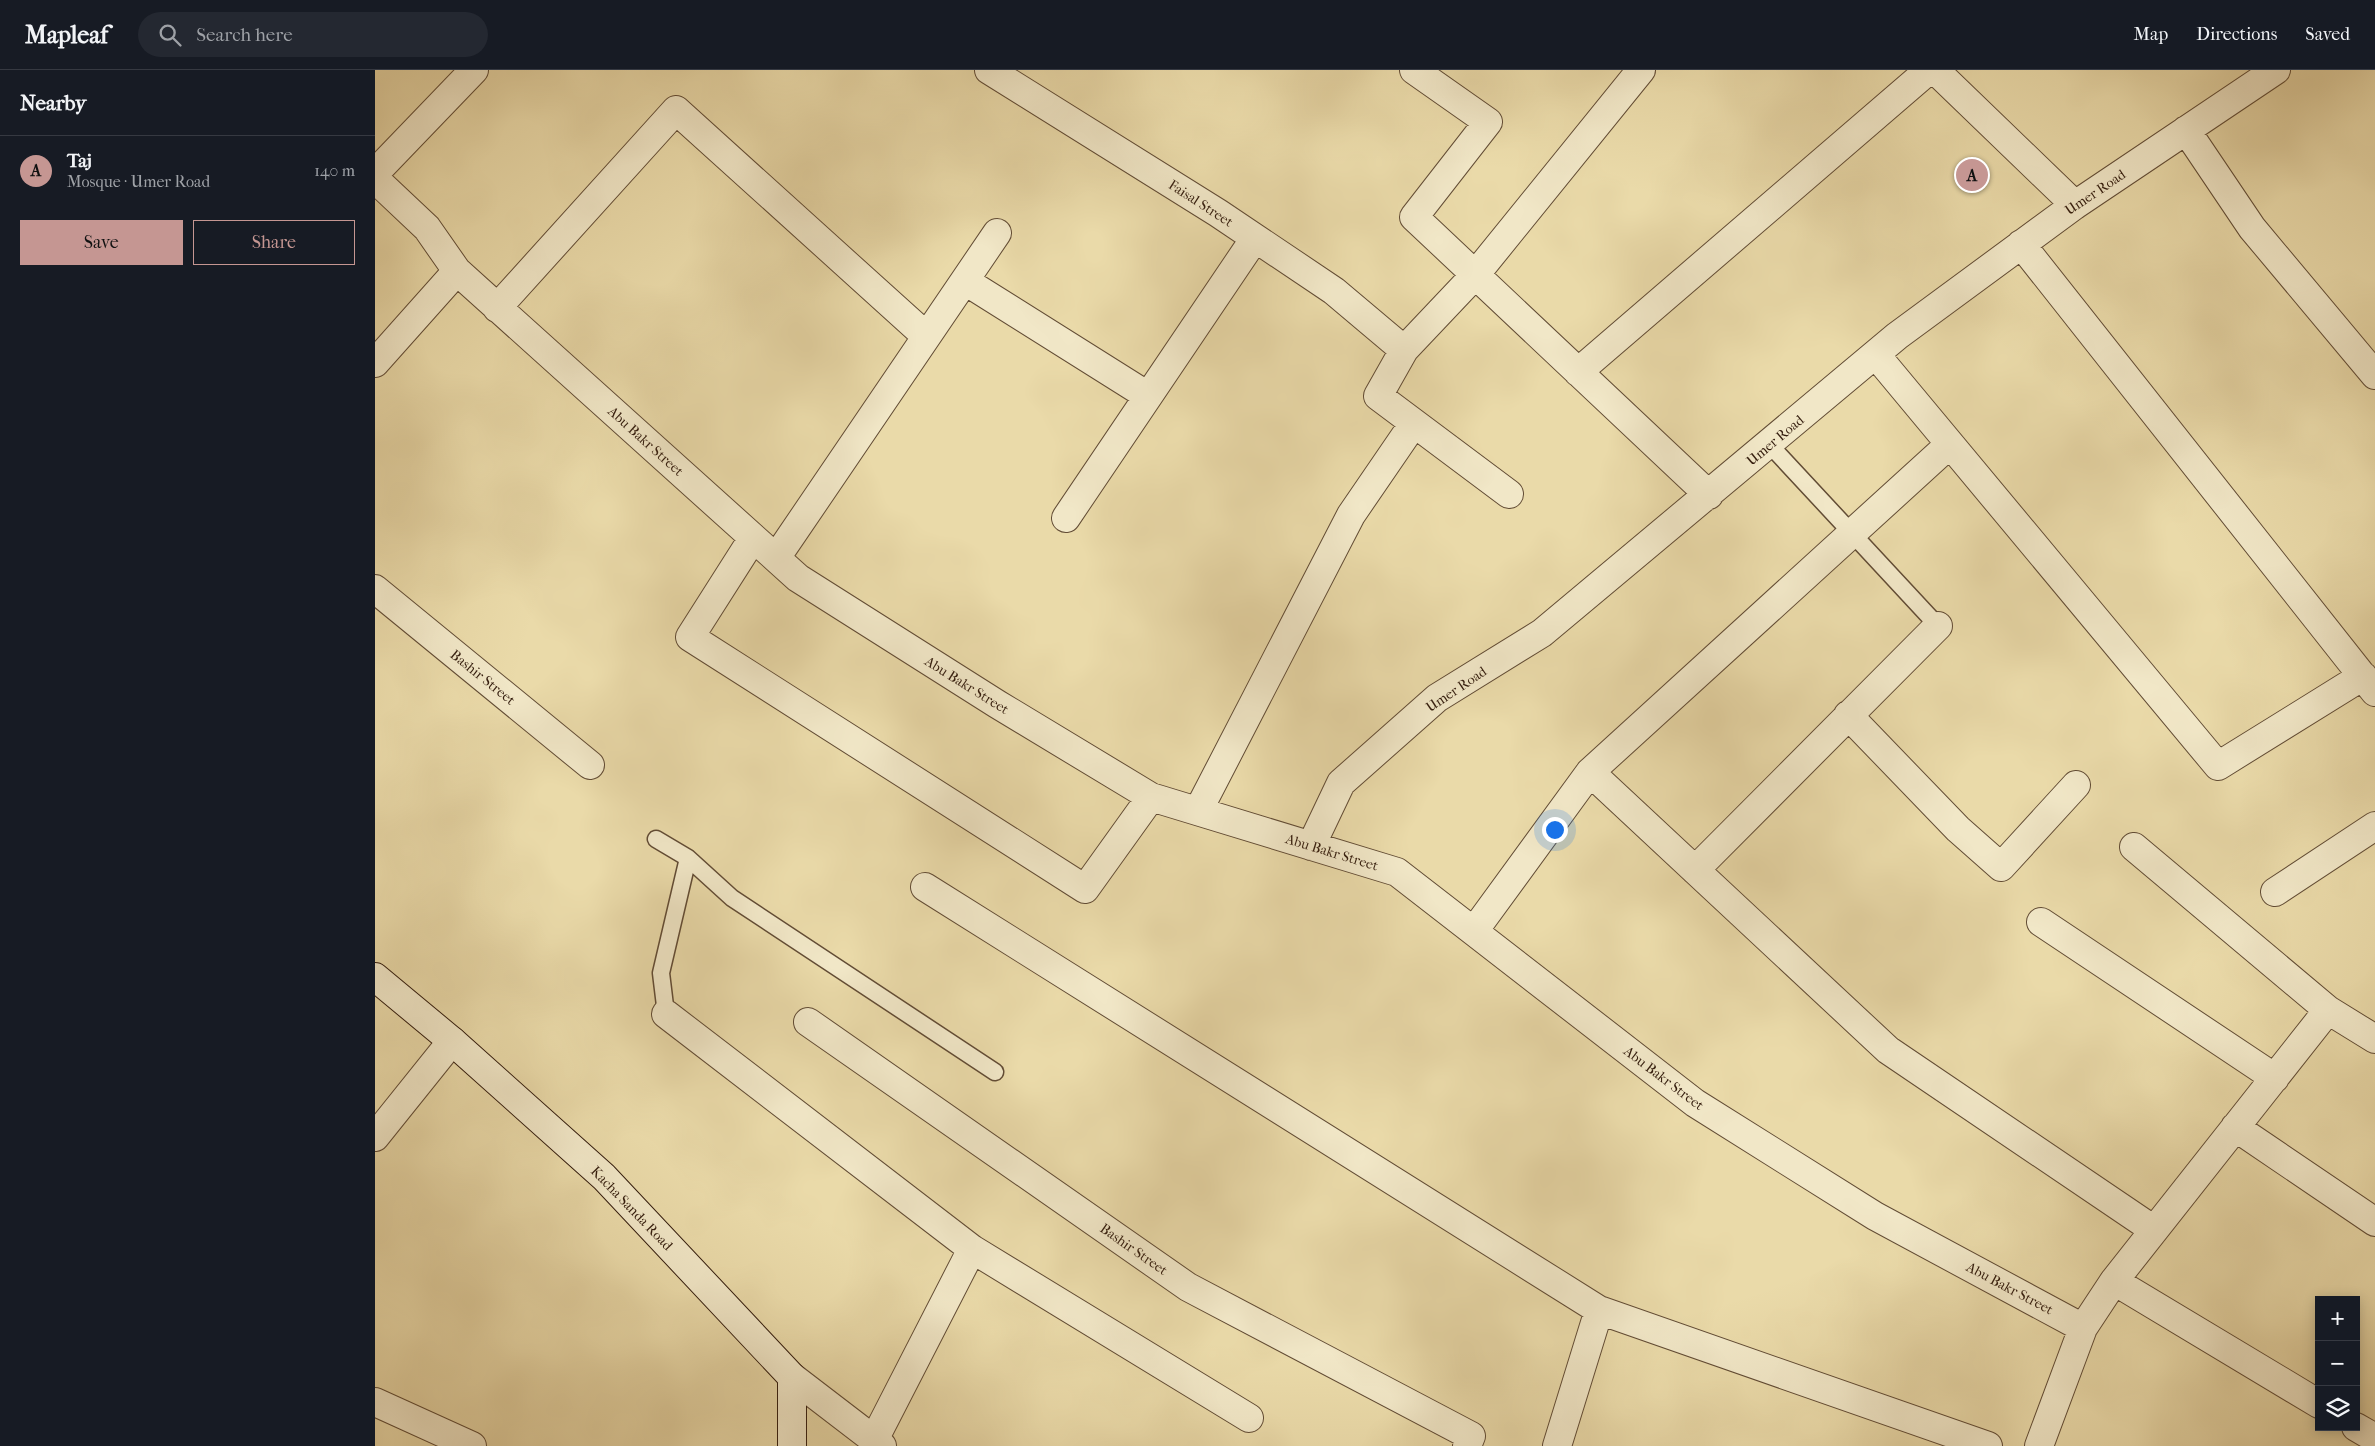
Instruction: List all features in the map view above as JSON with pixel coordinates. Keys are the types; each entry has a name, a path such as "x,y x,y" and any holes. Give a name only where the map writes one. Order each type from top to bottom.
{"street":[{"path":"375,173 474,70"},
{"name":"Faisal Street","path":"989,70 1074,121 1334,291 1404,350"},
{"path":"1414,70 1488,122 1414,218 1709,495"},
{"path":"1509,494 1378,396 1404,350 1475,275 1641,70"},
{"path":"1578,372 1929,70"},
{"path":"1935,70 2075,205"},
{"name":"Umer Road","path":"1311,846 1341,783 1437,698 1542,633 1897,336 2075,205 2276,70"},
{"path":"497,308 676,110 927,336"},
{"path":"2186,130 2252,228 2375,375"},
{"name":"Abu Bakr Street","path":"375,179 427,228 457,271 798,578 997,704 1151,797 1397,872 1695,1103 1875,1216 2083,1328"},
{"path":"775,558 997,233"},
{"path":"1066,518 1255,238"},
{"path":"1876,355 2218,766 2369,684 2021,244"},
{"path":"375,363 457,271"},
{"path":"965,281 1148,396"},
{"path":"1198,811 1351,515 1414,423"},
{"path":"1474,931 1590,772 1949,444"},
{"path":"753,538 691,637 1085,889 1151,797"},
{"name":"Bashir Street","path":"375,589 590,765"},
{"path":"1695,870 1938,626"},
{"path":"1848,715 1958,828 2001,867 2076,785"},
{"path":"1590,772 1888,1050 2154,1230"},
{"path":"2275,892 2375,826"},
{"path":"2134,848 2328,1010 2375,1039"},
{"path":"925,887 1599,1310 1988,1446"},
{"path":"2041,922 2275,1078"},
{"name":"Kacha Sanda Road","path":"375,978 452,1041 604,1177 793,1377 878,1443"},
{"path":"2048,1442 2083,1328 2114,1281 2328,1010"},
{"path":"666,1014 972,1249 1249,1418"},
{"name":"Bashir Street","path":"808,1022 1188,1287 1471,1436 1467,1446"},
{"path":"375,1137 452,1041"},
{"path":"2235,1127 2375,1222"},
{"path":"878,1443 972,1249"},
{"path":"2114,1281 2315,1402"},
{"path":"1557,1446 1599,1310"},
{"path":"791,1446 793,1377"},
{"path":"375,1402 472,1446"},
{"path":"2360,1429 2375,1438"}],"lane":[{"path":"1769,444 1938,626"},
{"path":"656,839 688,858 732,898 995,1072"},
{"path":"666,1014 661,973 688,858"}],"place":[{"name":"Taj","path":"1972,175"}]}
